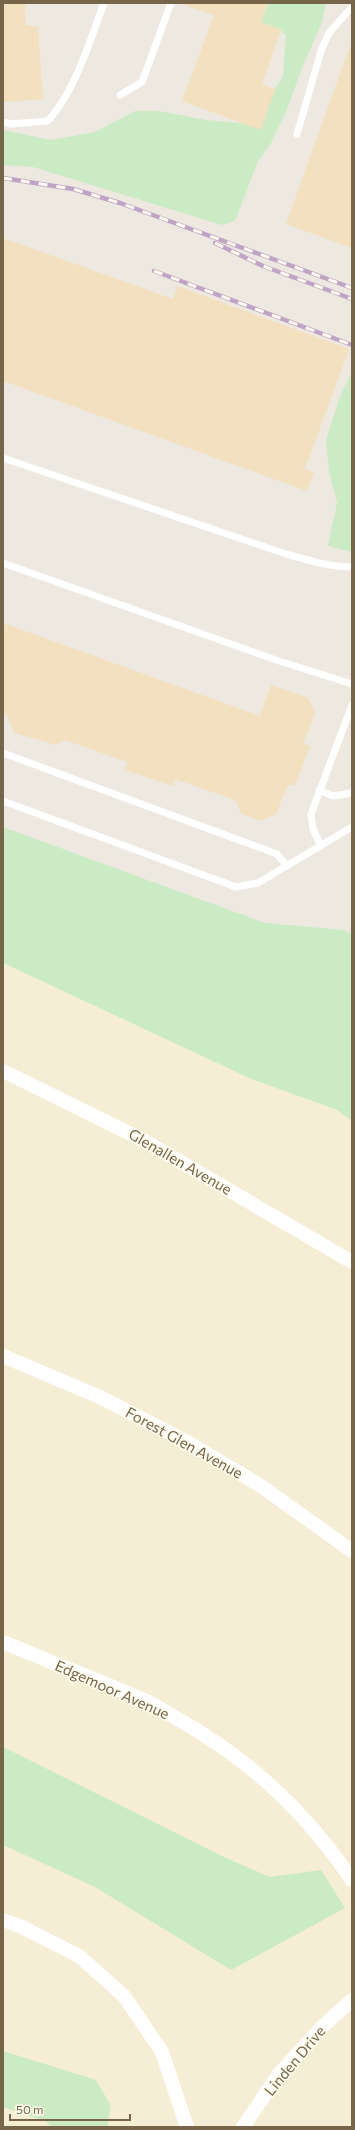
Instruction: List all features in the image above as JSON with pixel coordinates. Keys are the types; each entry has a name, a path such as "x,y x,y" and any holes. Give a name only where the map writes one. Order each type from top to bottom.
{"street":[{"name":"Glenallen Avenue","path":"3,1071 144,1140 352,1262"},
{"name":"Forest Glen Avenue","path":"3,1356 100,1397 189,1443 261,1486 352,1551"},
{"name":"Edgemoor Avenue","path":"3,1642 147,1702 196,1730 235,1756 280,1792 313,1828 352,1880"},
{"path":"3,1920 20,1926 80,1956 124,1996 162,2052 187,2127"},
{"name":"Linden Drive","path":"243,2127 280,2074 323,2026 352,2000"}],"lane":[{"path":"3,122 11,124 48,121 61,106 87,50 104,3"},
{"path":"120,95 142,82 171,3"},
{"path":"297,134 322,48 329,33 351,7"},
{"path":"3,458 286,554 336,567 352,566"},
{"path":"3,563 276,660 352,684"},
{"path":"321,846 313,829 311,814 352,707"},
{"path":"3,753 277,854 287,866"},
{"path":"319,790 333,796 352,793"},
{"path":"3,801 236,887 258,883 352,827"}],"shaded area":[{"path":"3,3 352,3 352,981 3,832"},
{"path":"3,963 251,1079 337,1110 352,1121 352,2127 3,2127"}],"green space":[{"path":"268,3 326,4 322,22 302,68 286,112 271,143 258,161 235,221 222,225 33,167 3,165 3,130 51,140 95,132 135,111 159,111 206,120 242,123 261,129 275,89 283,76 286,36 281,30 261,22"},
{"path":"352,374 352,552 328,546 337,503 329,471 326,441 339,399 349,377"},
{"path":"3,827 265,923 344,930 352,934 352,1121 337,1110 251,1079 3,963"},
{"path":"3,1747 224,1857 270,1877 321,1870 345,1908 231,1970 95,1887 3,1845"},
{"path":"3,2051 96,2080 111,2106 107,2127 52,2127 45,2121 3,2107"}],"building":[{"path":"3,3 25,3 26,25 38,27 43,99 3,102"},
{"path":"184,3 268,3 261,22 281,30 262,84 275,89 261,130 182,101 214,15 184,5"},
{"path":"350,46 352,46 352,248 286,224"},
{"path":"3,238 173,299 177,286 349,349 305,469 314,472 307,491 3,381"},
{"path":"3,623 260,716 271,685 308,698 315,713 303,744 310,746 295,786 288,784 276,814 259,821 241,813 235,800 175,779 173,786 125,770 127,762 65,740 56,745 14,733 7,716 3,715"}],"railway":[{"path":"3,178 73,189 120,203 352,288"},
{"path":"215,243 263,266 352,299"},
{"path":"154,271 352,345"}]}
